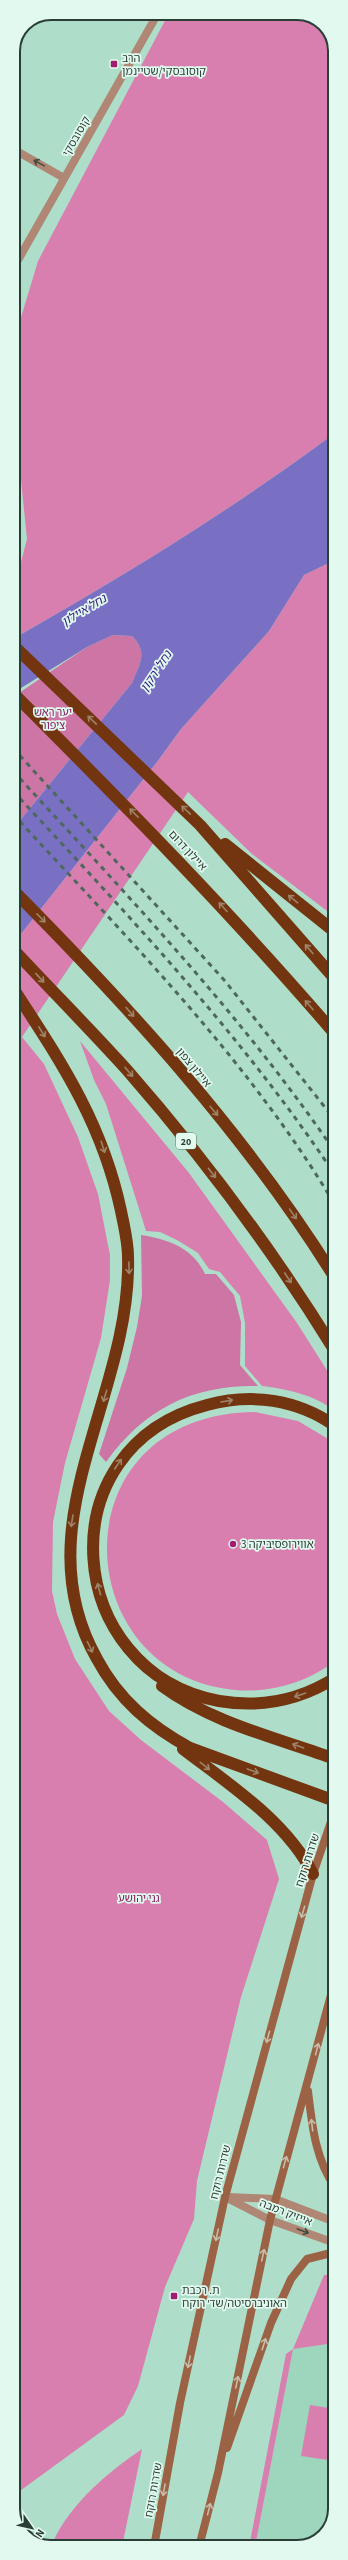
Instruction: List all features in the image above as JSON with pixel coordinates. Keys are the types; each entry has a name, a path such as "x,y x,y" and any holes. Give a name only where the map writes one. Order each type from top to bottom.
{"highway":[{"path":"20,652 200,825 328,971"},
{"name":"איילון דרום","path":"20,700 159,838 223,906 328,1026"},
{"path":"200,825 328,926"},
{"name":"איילון צפון","path":"20,897 119,1001 219,1117 274,1188 328,1268"},
{"name":"20","path":"20,956 126,1069 199,1156 267,1246 328,1340"},
{"path":"20,999 74,1085 100,1138 117,1193 125,1230 128,1254 129,1281 125,1316 116,1360 76,1501 69,1543 71,1588 81,1626 104,1672 123,1699 152,1725 265,1814 304,1855 313,1874"},
{"path":"328,1422 313,1412 290,1404 247,1399 196,1408 165,1420 154,1426 119,1462 100,1503 94,1534 94,1562 105,1608 122,1645 133,1661 167,1690 227,1721 328,1757"},
{"path":"105,1608 121,1637 142,1662 171,1683 207,1698 243,1704 277,1701 311,1691 328,1682"},
{"path":"152,1725 190,1748 328,1798"}],"main road":[{"name":"שדרות רוקח","path":"155,2540 181,2397 225,2197 313,1874 328,1830"},
{"path":"201,2540 218,2473 275,2199 308,2086 328,2007"},
{"path":"308,2086 313,2131 320,2156 328,2173"},
{"path":"218,2473 271,2323 291,2279 307,2259 328,2254"}],"street":[{"name":"קוסובסקי","path":"20,257 154,20"},
{"path":"20,153 64,178"},
{"name":"אייזיק רמבה","path":"225,2197 275,2199 328,2219"},
{"name":"אייזיק רמבה","path":"225,2197 270,2220 328,2241"}],"shaded area":[{"path":"328,2344 328,2513 324,2525 311,2537 301,2540 256,2540 293,2349"}],"green space":[{"path":"165,20 299,20 309,22 319,29 325,37 328,47 328,438 218,515 96,591 20,635 20,564 27,539 20,470 20,321 38,261"},
{"name":"גני יהושע","path":"328,563 328,912 252,854 188,792 22,1037 44,1064 78,1137 98,1194 110,1255 110,1280 101,1338 65,1463 53,1522 52,1591 57,1614 75,1659 109,1711 141,1740 223,1802 267,1840 279,1879 241,1997 197,2181 194,2219 165,2287 138,2386 124,2415 20,2491 20,935 157,762 181,729 269,631 304,575"},
{"name":"יער ראש ציפור","path":"113,635 132,636 140,648 140,664 132,683 20,820 20,692 87,647"},
{"path":"80,1041 189,1173 297,1323 328,1372 328,1406 300,1394 262,1386 245,1366 245,1323 240,1296 220,1272 209,1269 198,1253 177,1240 160,1232 146,1231 106,1104 94,1080"},
{"path":"141,1235 170,1242 187,1251 200,1265 205,1274 216,1274 234,1295 241,1322 240,1365 258,1386 212,1390 192,1395 172,1403 137,1427 121,1443 106,1462 99,1454 127,1368 137,1327 142,1296"},
{"path":"255,1412 298,1421 328,1439 328,1666 300,1681 275,1688 248,1691 235,1690 179,1674 139,1640 115,1596 107,1546 117,1497 144,1454 190,1424"},
{"path":"324,2275 328,2275 328,2344 293,2349"},
{"path":"293,2349 256,2540 250,2540 286,2354"},
{"path":"310,2405 328,2408 328,2460 301,2456"},
{"path":"142,2449 123,2540 54,2540 67,2518 78,2504 115,2469"}],"water":[{"path":"328,438 328,563 304,575 269,631 181,729 157,762 20,935 20,820 132,683 140,664 141,653 137,642 132,636 113,635 87,647 20,689 20,635 96,591 177,541 218,515"}],"railway":[{"path":"20,756 225,981 328,1111"},
{"path":"20,779 140,909 222,1003 299,1101 328,1142"},
{"path":"20,799 98,883 222,1024 299,1123 328,1165"},
{"path":"20,822 142,954 225,1050 264,1100 301,1152 328,1194"}],"place":[{"name":"הרב קוסובסקי/שטיינמן","path":"114,64"},
{"name":"אווירופסיביקה 3","path":"233,1544"},
{"name":"ת. רכבת האוניברסיטה/שד׳ רוקח","path":"174,2296"}],"water label":[{"name":"נחל איילון","path":"84,610"},
{"name":"נחל ירקון","path":"156,671"}]}
